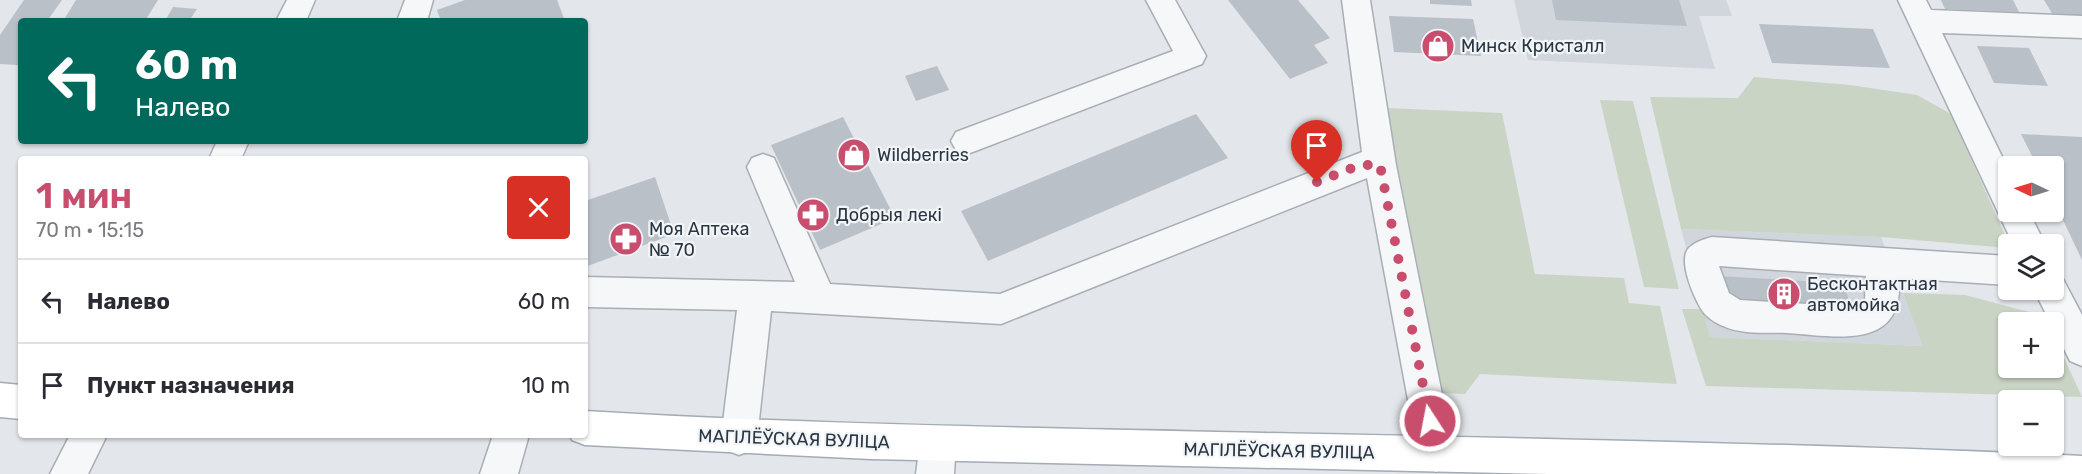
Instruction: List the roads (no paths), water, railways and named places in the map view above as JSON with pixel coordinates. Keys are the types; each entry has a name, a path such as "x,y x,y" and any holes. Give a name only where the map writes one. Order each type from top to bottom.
{"main road":[{"path":"0,400 18,402"},
{"name":"МАГІЛЁЎСКАЯ ВУЛІЦА","path":"588,428 739,438 936,459 1436,454 2082,474"}],"street":[{"path":"292,18 301,0"},
{"path":"413,18 419,0"},
{"path":"967,141 1191,56 1160,0"},
{"path":"1356,0 1380,165 1436,454"},
{"path":"1916,10 2082,27"},
{"path":"1916,10 1953,81 1998,179"},
{"path":"588,292 756,295 1001,309 1360,165 1380,165"},
{"path":"763,167 819,298"},
{"path":"1882,262 1882,306 1874,317 1857,322 1734,315 1717,304 1707,286 1700,259 1712,251 1882,262 1998,270"},
{"path":"739,438 756,295"},
{"path":"2055,300 2082,350"},
{"path":"69,474 87,438"},
{"path":"500,474 510,438"}],"place":[{"name":"Минск Кристалл","path":"1438,46"},
{"name":"Wildberries","path":"854,155"},
{"name":"Добрыя лекі","path":"813,215"},
{"name":"Моя Аптека № 70","path":"626,239"},
{"name":"Бесконтактная автомойка","path":"1784,294"}]}
